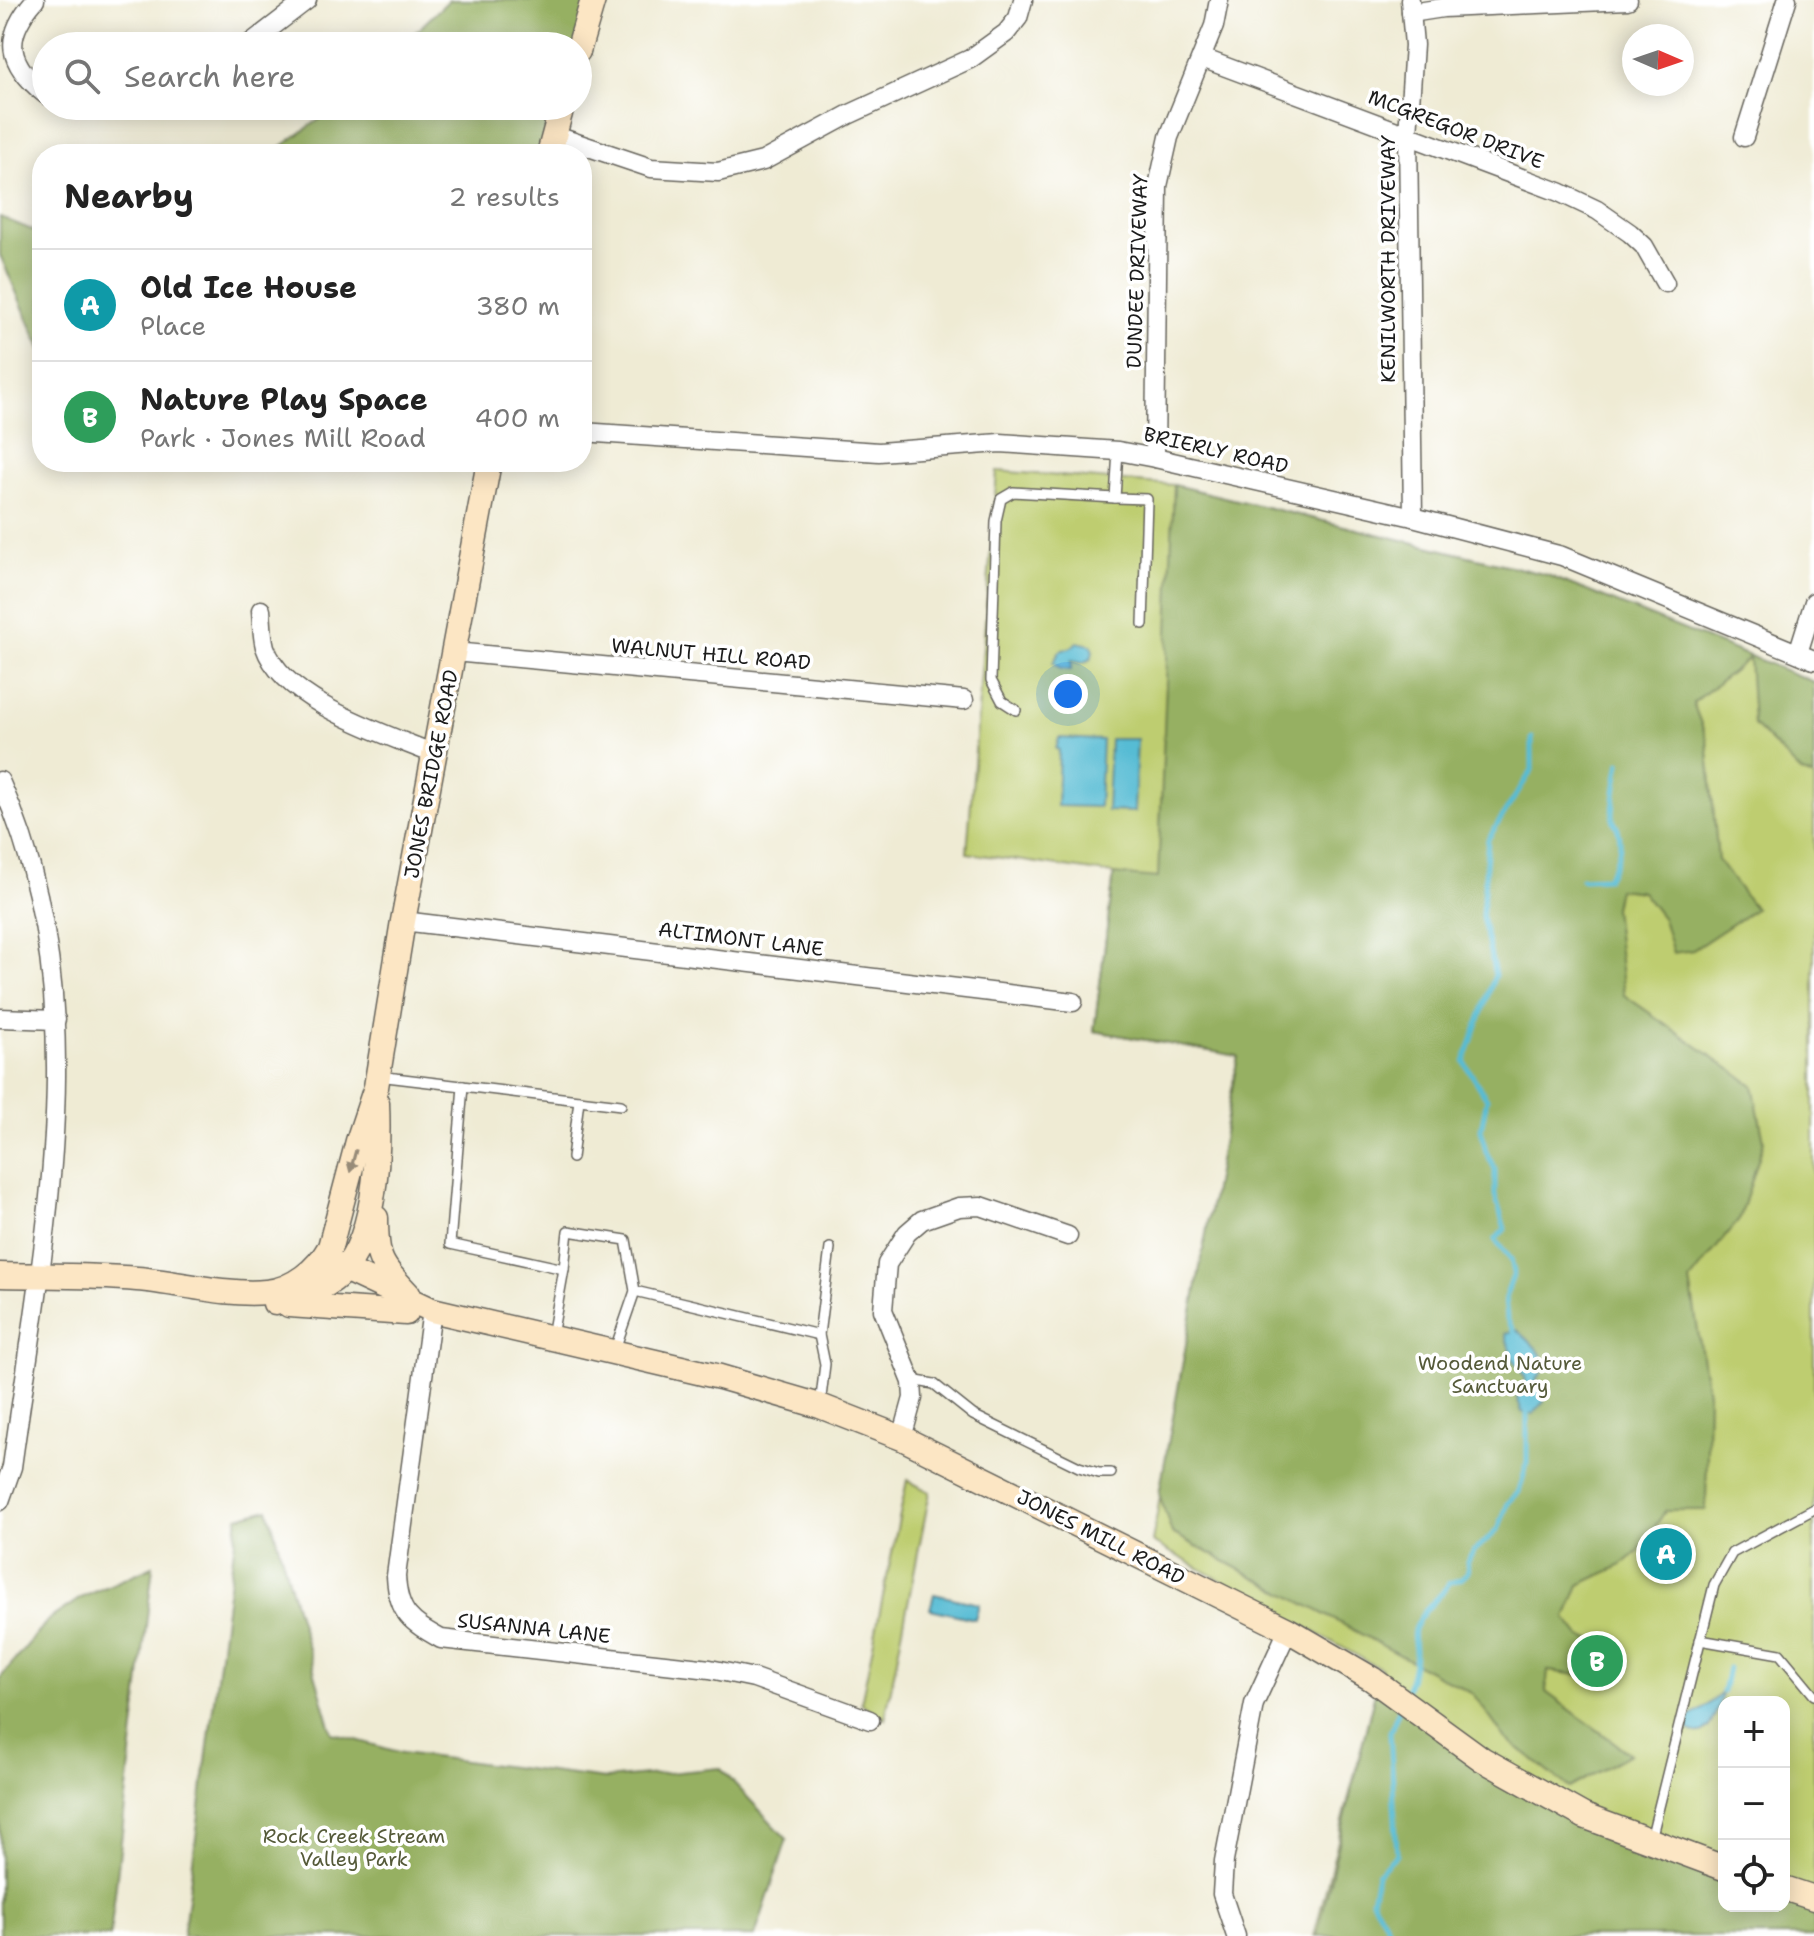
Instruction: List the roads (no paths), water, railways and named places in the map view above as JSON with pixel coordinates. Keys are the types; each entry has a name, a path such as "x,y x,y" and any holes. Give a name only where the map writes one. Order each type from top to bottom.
{"main road":[{"path":"584,32 593,0"},
{"path":"551,144 558,120"},
{"name":"JONES BRIDGE ROAD","path":"335,1271 330,1247 377,1081 403,921 487,472"},
{"name":"JONES BRIDGE ROAD","path":"335,1271 359,1245 376,1181 377,1081"},
{"path":"376,1181 376,1250 382,1265 417,1307"},
{"path":"0,1275 137,1279 268,1292 304,1276 335,1271"},
{"path":"275,1303 308,1295 335,1271"},
{"name":"JONES MILL ROAD","path":"335,1271 417,1307 720,1377 820,1406 902,1438 1288,1630 1372,1679 1482,1759 1584,1816 1718,1866"},
{"path":"137,1279 183,1291 204,1302 417,1307"},
{"path":"1790,1890 1814,1898"}],"street":[{"path":"32,82 13,52 12,36 20,17 35,0"},
{"path":"265,32 307,0"},
{"path":"592,154 651,168 718,172 763,161 848,115 970,59 1006,33 1018,18 1023,0"},
{"name":"DUNDEE DRIVEWAY","path":"1155,458 1158,186 1169,137 1214,26 1219,0"},
{"path":"1410,6 1443,8 1628,0"},
{"path":"1744,137 1787,0"},
{"name":"KENILWORTH DRIVEWAY","path":"1410,6 1414,45 1408,134 1413,517"},
{"name":"MCGREGOR DRIVE","path":"1202,58 1559,192 1597,210 1644,246 1665,283"},
{"name":"BRIERLY ROAD","path":"592,433 879,452 1000,443 1118,451 1413,517 1562,556 1806,656"},
{"path":"1806,656 1814,602"},
{"path":"261,610 265,647 275,665 298,690 341,717 434,754"},
{"name":"WALNUT HILL ROAD","path":"454,652 964,700"},
{"path":"0,781 33,870 49,953 56,1020 56,1128 12,1467 0,1501"},
{"name":"ALTIMONT LANE","path":"403,921 1073,1002"},
{"path":"0,1018 56,1020"},
{"path":"902,1438 913,1398 911,1380 883,1310 887,1264 907,1233 922,1220 959,1207 981,1206 1068,1236"},
{"name":"SUSANNA LANE","path":"417,1307 396,1576 397,1594 411,1622 441,1639 710,1669 754,1678 870,1720"},
{"path":"1236,1936 1222,1894 1224,1861 1254,1704 1288,1630"}],"lane":[{"path":"1115,498 1118,451"},
{"path":"1016,710 1002,701 991,680 996,521 1001,499 1013,492 1147,499 1143,624"},
{"path":"377,1081 463,1086 621,1105"},
{"path":"463,1086 450,1244 564,1269"},
{"path":"572,1158 579,1100"},
{"path":"551,1338 568,1231 626,1240 635,1291 614,1352"},
{"path":"820,1406 825,1364 819,1335 830,1248"},
{"path":"635,1291 819,1335"},
{"path":"911,1380 934,1384 973,1415 1079,1467 1111,1473"},
{"path":"1651,1843 1714,1585 1732,1553 1814,1509"},
{"path":"1700,1640 1780,1654 1814,1695"}],"water":[{"path":"1077,642 1091,645 1091,659 1082,663 1071,661 1071,670 1061,669 1053,663 1060,651"},
{"path":"1059,738 1102,740 1099,807 1057,806 1059,750 1056,749"},
{"path":"1110,739 1137,739 1134,812 1107,811"},
{"path":"1517,1330 1542,1358 1542,1372 1536,1380 1544,1401 1533,1414 1522,1412 1517,1397 1527,1390 1525,1377 1512,1357 1505,1333"},
{"path":"934,1594 979,1604 975,1619 930,1609"},
{"path":"1718,1696 1718,1706 1707,1729 1695,1733 1687,1729 1689,1717"}],"waterway":[{"path":"1516,1335 1507,1319 1505,1298 1514,1273 1511,1259 1495,1240 1505,1229 1495,1195 1495,1169 1486,1152 1481,1129 1487,1099 1464,1062 1495,975 1482,916 1488,839 1532,770 1532,738"},
{"path":"1581,879 1607,878 1618,855 1620,836 1613,815 1620,763"},
{"path":"1405,1694 1413,1668 1413,1633 1418,1620 1449,1583 1461,1579 1468,1572 1467,1561 1498,1530 1508,1503 1519,1492 1527,1464 1527,1410"},
{"path":"1723,1692 1728,1668"},
{"path":"1387,1936 1388,1927 1372,1900 1377,1874 1397,1854 1390,1732 1400,1707"}],"place":[{"name":"Old Ice House","path":"1666,1554"},
{"name":"Nature Play Space","path":"1597,1661"}],"park label":[{"name":"Woodend Nature Sanctuary","path":"1500,1374"},
{"name":"Rock Creek Stream Valley Park","path":"354,1848"}]}
